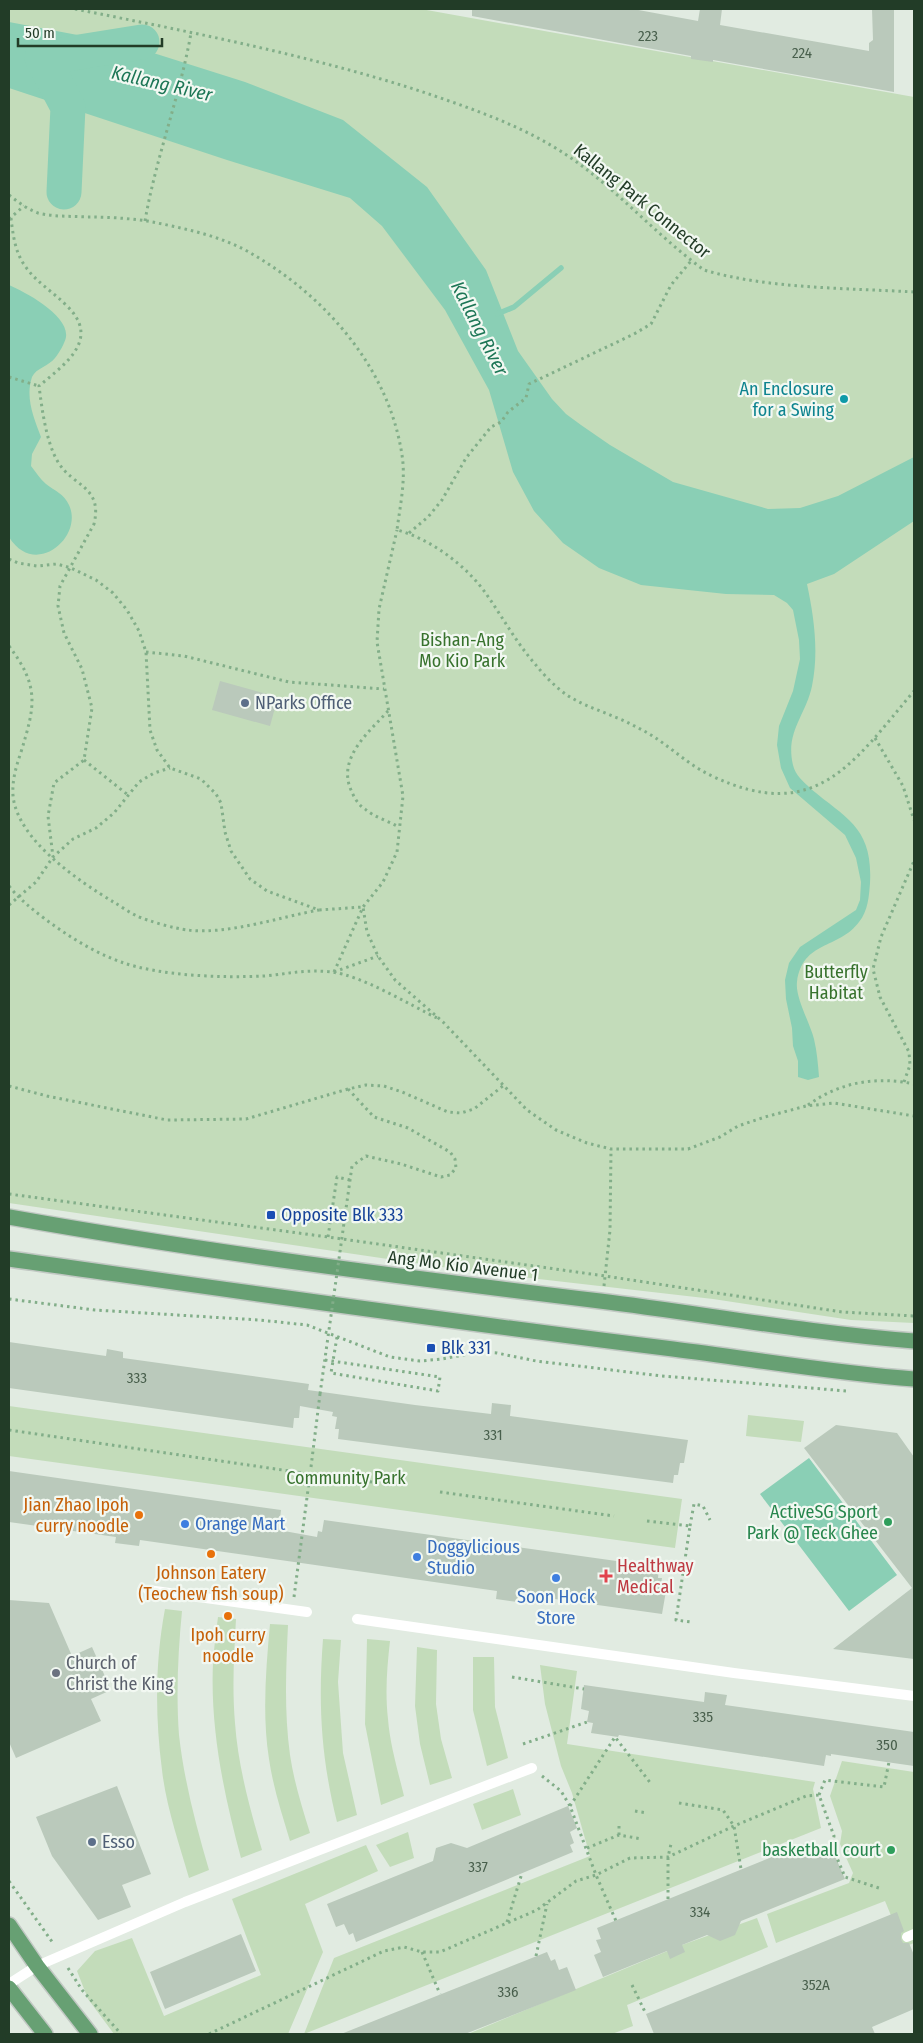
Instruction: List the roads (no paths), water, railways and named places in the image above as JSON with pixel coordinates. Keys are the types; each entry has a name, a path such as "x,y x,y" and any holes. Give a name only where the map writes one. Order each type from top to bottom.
{"main road":[{"name":"Ang Mo Kio Avenue 1","path":"9,1217 285,1262 602,1301 807,1330 914,1341"},
{"path":"9,1259 469,1324 727,1356 858,1375 914,1380"},
{"path":"9,1925 90,2034"},
{"path":"9,1988 45,2034"}],"lane":[{"path":"148,1590 307,1612"},
{"path":"357,1619 743,1674 914,1696"},
{"path":"9,1984 38,1966 185,1902 532,1768"}],"water":[{"name":"Kallang River","path":"9,22 125,44 245,82 343,120 427,187 486,270 518,351 552,399 566,414 610,445 673,482 768,509 800,508 838,496 914,457 914,521 834,574 807,584 814,622 814,673 809,696 794,733 791,753 793,765 796,772 811,789 846,817 855,827 867,849 870,864 868,898 862,918 851,931 822,947 806,959 797,982 800,1002 814,1039 819,1077 808,1080 798,1077 798,1061 793,1046 785,980 789,963 800,947 856,910 860,900 861,882 856,858 845,835 790,788 781,768 777,745 779,726 793,691 800,659 799,640 793,610 787,603 774,595 726,594 641,585 599,568 563,543 534,511 513,472 489,390 445,310 382,226 350,198 227,160 9,88"},
{"path":"9,285 45,305 61,321 65,329 66,337 60,351 52,361 34,374 29,393 31,408 41,437 32,454 31,466 44,482 65,498 72,517 70,529 63,540 54,549 43,554 31,554 20,549 9,537"},
{"path":"809,1458 897,1575 849,1611 760,1494"}],"waterway":[{"path":"64,192 68,107 42,58 142,42"},
{"path":"497,314 514,307 561,268"}],"place":[{"name":"An Enclosure for a Swing","path":"844,399"},
{"name":"NParks Office","path":"245,703"},
{"name":"Opposite Blk 333","path":"271,1215"},
{"name":"Blk 331","path":"431,1348"},
{"name":"Jian Zhao Ipoh curry noodle","path":"139,1515"},
{"name":"ActiveSG Sport Park @ Teck Ghee","path":"888,1522"},
{"name":"Orange Mart","path":"185,1524"},
{"name":"Johnson Eatery (Teochew fish soup)","path":"211,1554"},
{"name":"Doggylicious Studio","path":"417,1557"},
{"name":"Healthway Medical","path":"606,1576"},
{"name":"Soon Hock Store","path":"556,1578"},
{"name":"Ipoh curry noodle","path":"228,1616"},
{"name":"Church of Christ the King","path":"56,1673"},
{"name":"Esso","path":"92,1842"},
{"name":"basketball court","path":"891,1850"}],"park label":[{"name":"Bishan-Ang Mo Kio Park","path":"462,650"},
{"name":"Butterfly Habitat","path":"836,982"},
{"name":"Community Park","path":"346,1478"}]}
